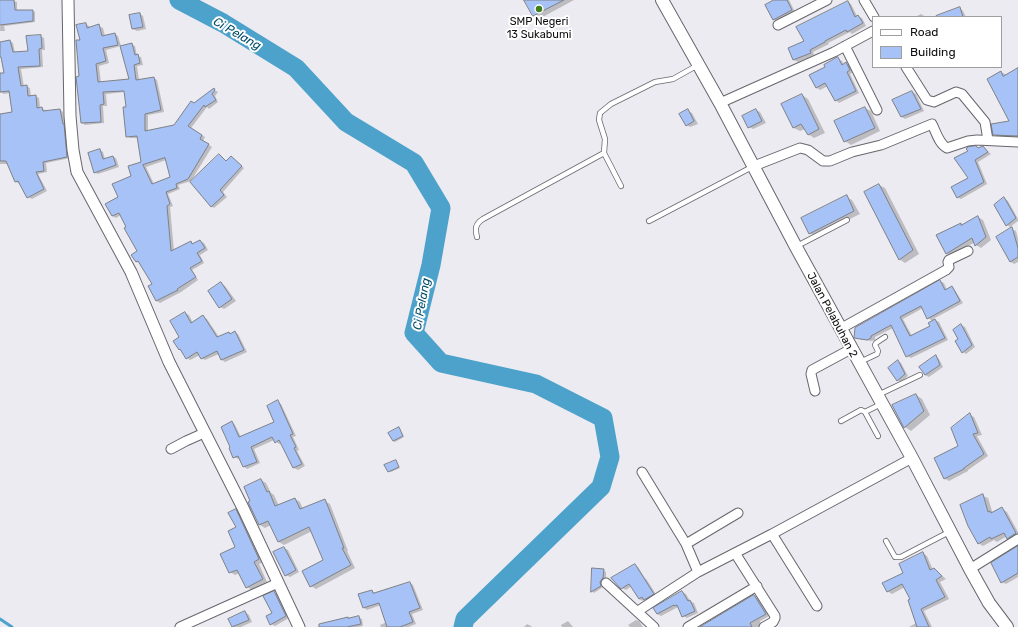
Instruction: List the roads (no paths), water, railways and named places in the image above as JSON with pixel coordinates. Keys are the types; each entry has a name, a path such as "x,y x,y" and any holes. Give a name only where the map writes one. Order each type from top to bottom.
{"main road":[{"name":"Jalan Pelabuhan 2","path":"662,0 720,103 840,329 912,458 970,569 1004,626"}],"street":[{"path":"68,0 70,116 73,150 77,172 131,272 169,362 243,508 299,627"},
{"path":"778,25 827,0"},
{"path":"864,0 873,16"},
{"path":"720,103 845,46 872,32"},
{"path":"845,46 877,110"},
{"path":"907,68 927,100 934,102 956,92 962,94 985,122 988,140"},
{"path":"754,166 800,148 808,150 823,161 830,161 852,152 882,145 932,124 941,142 947,148 968,141 988,140 1018,142"},
{"path":"840,329 946,270 949,267 949,260 968,251"},
{"path":"816,391 811,374 812,370 851,349"},
{"path":"171,449 204,433"},
{"path":"638,611 698,572 772,534 912,458"},
{"path":"642,472 686,544 698,572"},
{"path":"686,544 738,513"},
{"path":"772,534 817,606"},
{"path":"970,569 1018,539"},
{"path":"735,553 757,586 775,618 773,622 764,627"},
{"path":"180,627 278,583"},
{"path":"606,583 654,627"},
{"path":"688,627 757,586"}],"lane":[{"path":"621,186 604,153 605,139 600,120 600,113 606,107 655,82 673,80 699,65"},
{"path":"477,237 475,228 478,222 482,219 604,153"},
{"path":"649,221 754,166"},
{"path":"796,247 847,220"},
{"path":"859,363 877,354 878,351 875,345 876,342 885,338"},
{"path":"866,412 879,399 920,375"},
{"path":"840,421 862,410 866,412 878,436"},
{"path":"886,541 895,557 901,557 950,531"}],"waterway":[{"name":"Ci Pelang","path":"179,0 223,23 296,68 346,122 414,163 441,208 431,265 414,333 441,363 536,384 603,418 610,457 601,487 465,619 463,627"},
{"path":"0,619 12,627"}],"place":[{"name":"SMP Negeri 13 Sukabumi","path":"539,9"}]}
